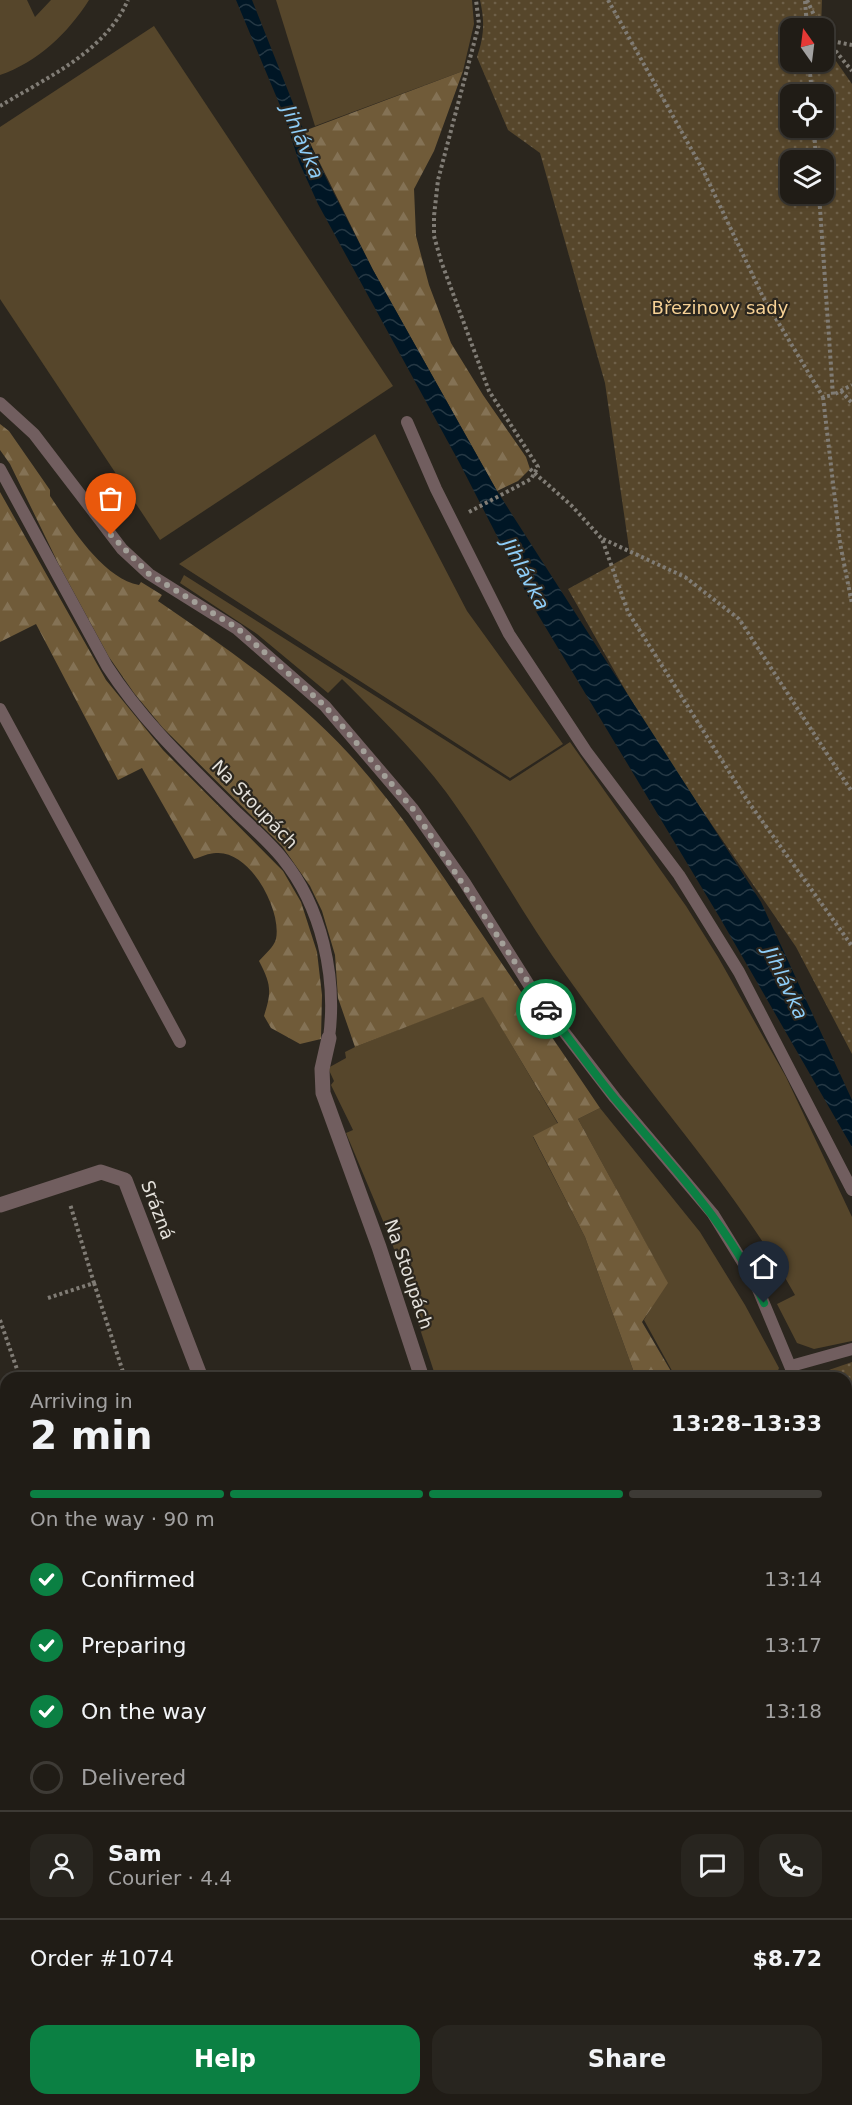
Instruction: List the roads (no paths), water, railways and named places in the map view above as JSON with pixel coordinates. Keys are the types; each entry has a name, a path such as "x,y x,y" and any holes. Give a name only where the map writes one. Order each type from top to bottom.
{"street":[{"name":"Na Stoupách","path":"329,1038 322,1069 323,1093 387,1269 420,1372"},
{"name":"Srázná","path":"0,1205 101,1172 125,1180 199,1372"}],"lane":[{"path":"0,403 34,434 122,549 149,574 237,628 325,706 387,777 465,883 534,993 615,1098 713,1214 755,1282 793,1372"},
{"path":"407,422 436,489 509,634 586,751 679,875 739,972 852,1190"},
{"name":"Na Stoupách","path":"0,469 107,666 127,697 153,728 282,858 301,887 317,921 325,950 333,1012 329,1038"},
{"path":"0,709 180,1042"},
{"path":"791,1366 852,1349"}],"water":[{"name":"Jihlávka","path":"236,0 252,0 304,131 326,178 373,270 497,491 761,902 852,1100 852,1147 720,918 534,608 459,462 318,204 299,162 284,115"}],"park label":[{"name":"Březinovy sady","path":"720,307"}]}
